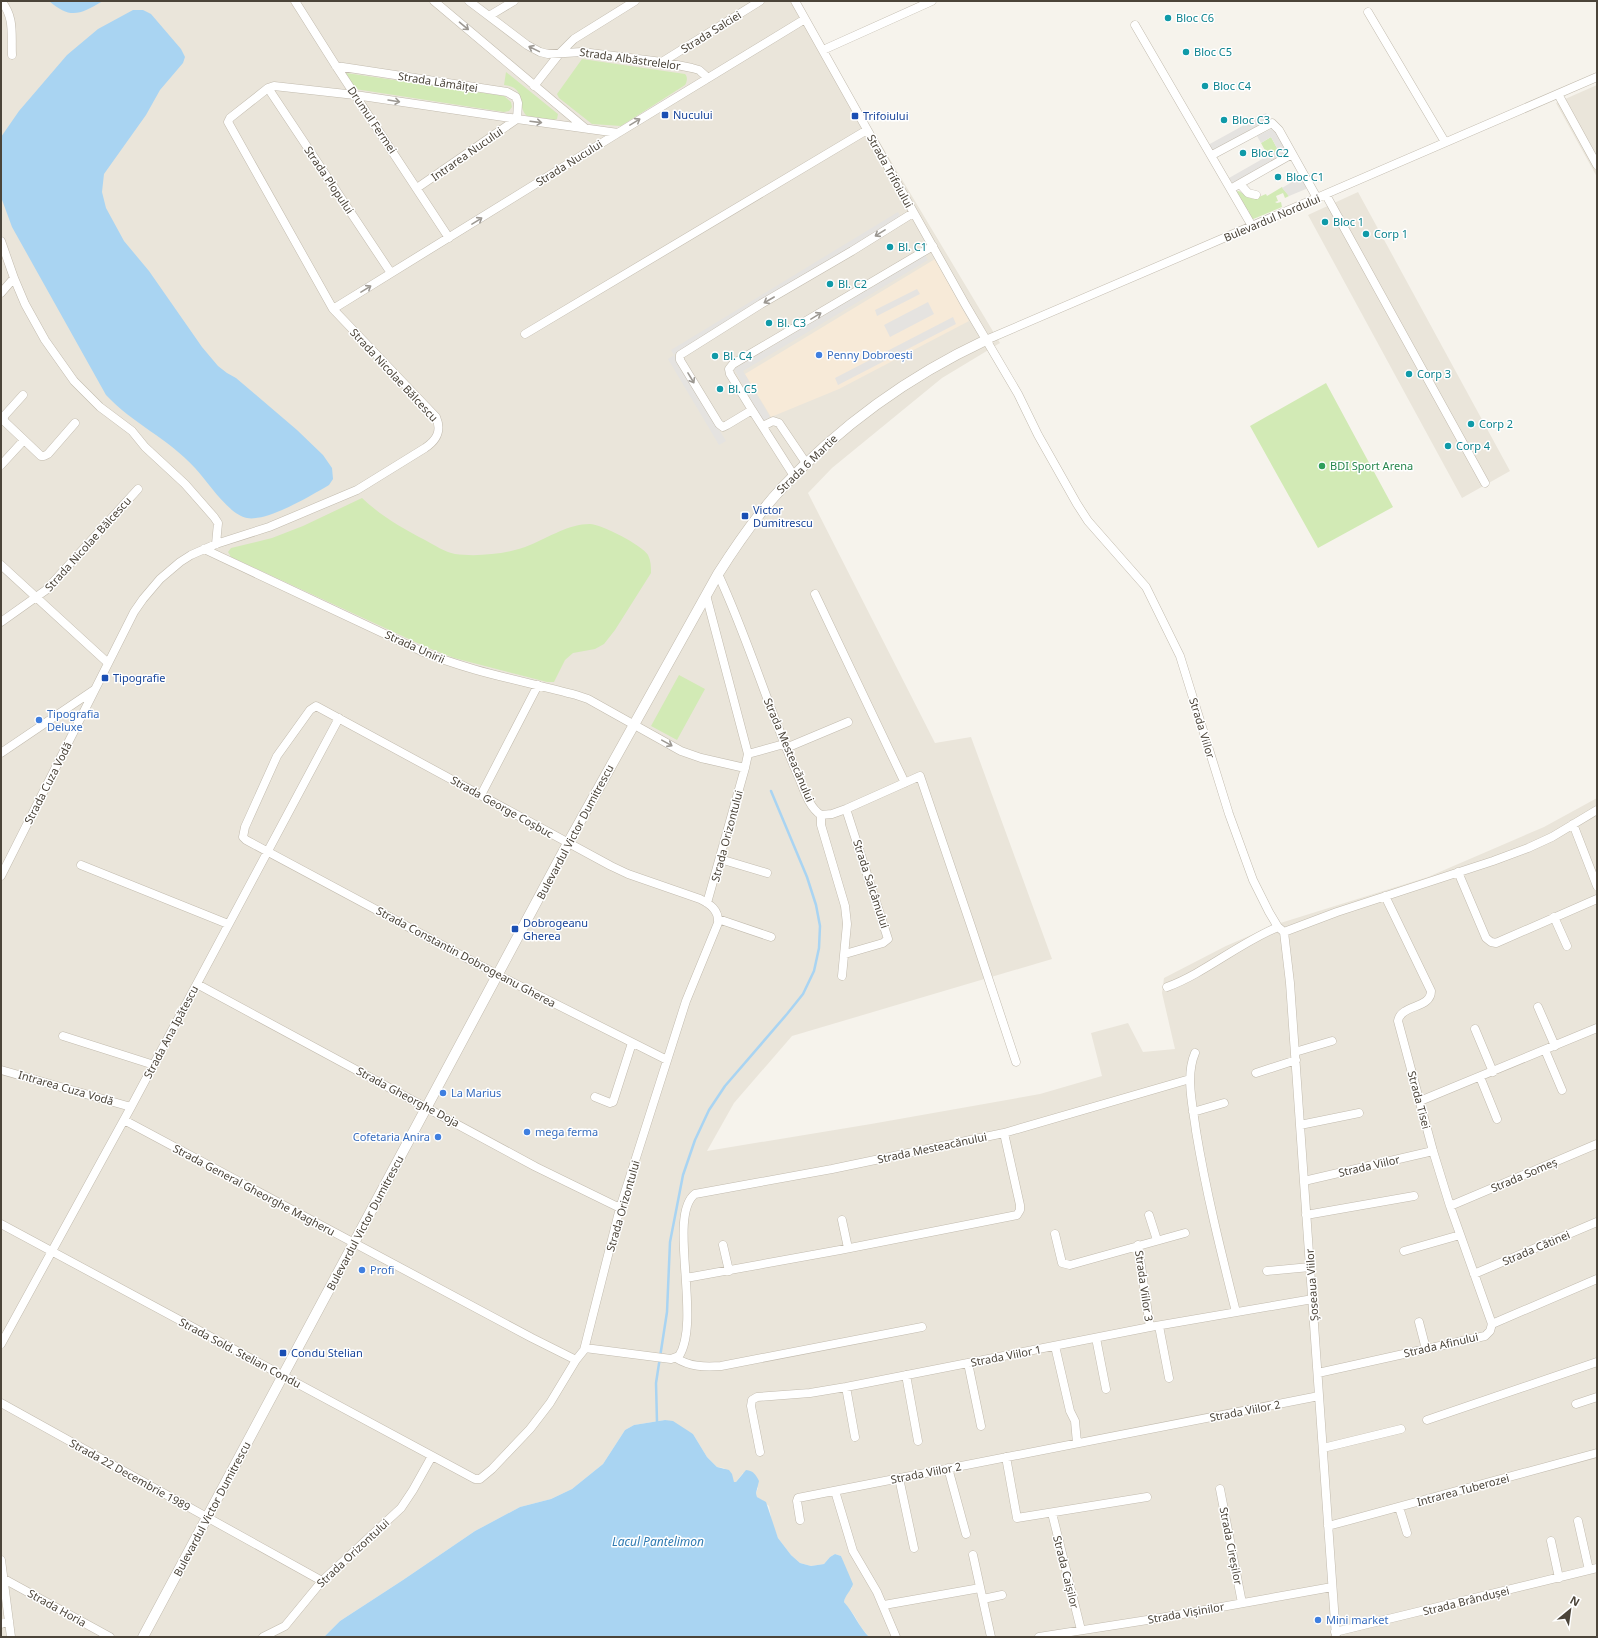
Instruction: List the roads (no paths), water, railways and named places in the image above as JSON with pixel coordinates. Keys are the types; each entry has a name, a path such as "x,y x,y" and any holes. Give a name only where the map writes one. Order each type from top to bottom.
{"street":[{"path":"1,1 7,8 11,17 12,55"},
{"name":"Drumul Fermei","path":"295,1 449,238"},
{"path":"434,1 586,128"},
{"name":"Strada Albăstrelelor","path":"469,1 527,46 540,52 548,54 582,52 662,62 692,68 708,78"},
{"path":"489,16 514,1"},
{"path":"534,86 560,53 574,39 635,1"},
{"name":"Strada Salciei","path":"662,62 760,1"},
{"name":"Strada Trifoiului","path":"795,1 986,340"},
{"path":"823,50 932,1"},
{"path":"1368,12 1445,142"},
{"name":"Strada Nucului","path":"333,309 805,19"},
{"path":"1135,25 1252,226"},
{"name":"Strada Lămâiței","path":"336,66 506,92 514,95 518,100 517,119"},
{"name":"Bulevardul Nordului","path":"986,340 1326,195 1597,77"},
{"path":"268,88 274,86 355,95 618,133"},
{"name":"Strada Plopului","path":"268,88 391,273"},
{"name":"Strada Nicolae Bălcescu","path":"1,753 95,689 134,612 151,589 180,562 216,544 269,527 357,490 431,445 438,434 440,429 436,417 333,309 228,122 234,114 268,88"},
{"path":"1558,94 1597,166"},
{"name":"Intrarea Nucului","path":"417,188 517,119"},
{"path":"1214,154 1272,123 1275,125 1317,198"},
{"path":"525,334 867,130"},
{"path":"1256,195 1248,193 1237,186 1292,154"},
{"path":"1326,195 1485,483"},
{"path":"752,410 727,425 721,426 680,360 680,355 761,304 852,251 914,212"},
{"path":"1,241 14,278 26,304 45,340 74,381 100,407 132,432 145,447 185,484 214,517 218,523 216,544"},
{"path":"794,476 730,374 731,367 933,246"},
{"path":"1,292 14,278"},
{"name":"Strada 6 Martie","path":"633,725 718,574 766,507 794,476 850,424 923,373 986,340"},
{"name":"Strada Viilor","path":"986,340 1018,394 1038,435 1077,504 1101,535 1146,587 1180,656 1229,814 1244,857 1259,895 1281,930"},
{"path":"23,395 3,418 4,422 41,456 46,456 75,423"},
{"path":"763,426 773,421 779,423 806,464"},
{"path":"1,465 24,440"},
{"name":"Strada Nicolae Bălcescu","path":"1,622 37,598 56,581 138,489"},
{"name":"Strada Unirii","path":"204,549 449,662 576,694 588,699 681,751 701,758 745,768"},
{"name":"Strada Nicolae Bălcescu","path":"1,566 108,663"},
{"name":"Strada Mesteacănului","path":"718,574 785,746 809,800 816,812 821,815 821,825 844,906 846,924 845,954 842,976"},
{"path":"815,594 904,783"},
{"path":"706,595 748,754 785,746 848,722"},
{"path":"481,795 538,685"},
{"name":"Strada Cuza Vodă","path":"1,876 95,689"},
{"name":"Strada George Coșbuc","path":"267,852 246,840 243,837 243,833 277,756 313,707 319,707 568,843 628,874 710,905"},
{"name":"Strada Ana Ipătescu","path":"1,1344 53,1252 154,1065 339,718"},
{"name":"Bulevardul Victor Dumitrescu","path":"143,1637 426,1107 633,725"},
{"name":"Strada Orizontului","path":"710,905 720,859 748,754"},
{"path":"821,815 832,814 846,809 920,776 1016,1062"},
{"name":"Strada Salcâmului","path":"845,954 883,943 888,939 846,809"},
{"path":"1167,987 1198,972 1247,941 1528,848 1552,837 1597,810"},
{"path":"1572,824 1597,886"},
{"name":"Strada Constantin Dobrogeanu Gherea","path":"267,852 498,975 667,1060"},
{"path":"720,859 767,872"},
{"path":"80,865 228,924"},
{"path":"1458,872 1486,938 1496,943 1597,899"},
{"name":"Strada Tisei","path":"1386,896 1431,991 1431,995 1427,1000 1402,1013 1398,1021 1433,1151 1450,1206 1492,1324"},
{"path":"710,905 718,919 771,937"},
{"path":"1554,917 1567,946"},
{"name":"Strada Orizontului","path":"480,1479 492,1469 539,1418 558,1391 576,1360 586,1348 620,1208 686,1001 717,926 718,919"},
{"name":"Șoseaua Viilor","path":"1281,930 1290,983 1336,1635"},
{"name":"Strada Gheorghe Doja","path":"196,984 536,1166 620,1208"},
{"path":"1538,1007 1555,1046"},
{"path":"1420,1101 1597,1028"},
{"path":"1476,1029 1493,1072"},
{"path":"63,1036 154,1065"},
{"path":"1256,1073 1332,1041"},
{"path":"595,1097 610,1103 613,1102 632,1043"},
{"path":"1545,1050 1562,1090"},
{"path":"1195,1053 1192,1062 1190,1079 1193,1112 1204,1176 1236,1312"},
{"name":"Intrarea Cuza Vodă","path":"1,1070 131,1107"},
{"path":"1480,1077 1497,1120"},
{"path":"686,1278 848,1248 1019,1213 1020,1205 1004,1133 1190,1079"},
{"path":"1193,1112 1224,1104"},
{"path":"1300,1125 1359,1113"},
{"name":"Strada General Gheorghe Magheru","path":"124,1120 576,1360"},
{"name":"Strada Mesteacănului","path":"674,1359 682,1351 687,1337 688,1320 684,1224 690,1197 694,1194 832,1169 1004,1133"},
{"name":"Strada Someș","path":"1450,1206 1597,1144"},
{"name":"Strada Viilor","path":"1304,1181 1433,1151"},
{"path":"1306,1215 1414,1196"},
{"path":"1149,1215 1157,1240"},
{"path":"842,1220 848,1248"},
{"name":"Strada Cătinei","path":"1474,1274 1597,1222"},
{"name":"Strada Sold. Stelian Condu","path":"1,1224 475,1479 480,1479"},
{"name":"Strada Viilor 3","path":"1055,1234 1061,1259 1066,1265 1086,1262 1138,1245 1185,1233"},
{"path":"1404,1251 1460,1235"},
{"path":"723,1245 729,1271"},
{"name":"Strada Viilor 3","path":"1138,1245 1150,1327"},
{"path":"1267,1271 1310,1267"},
{"name":"Strada Afinului","path":"1318,1373 1485,1336 1490,1331 1492,1324 1597,1278"},
{"name":"Strada Viilor 1","path":"760,1452 751,1409 752,1402 755,1398 810,1393 846,1387 1150,1327 1313,1299"},
{"path":"1420,1322 1426,1349"},
{"path":"1159,1326 1169,1378"},
{"path":"586,1348 674,1359 704,1367 721,1366 922,1327"},
{"path":"1096,1338 1106,1389"},
{"path":"1055,1346 1070,1411 1075,1420 1077,1443"},
{"path":"1427,1420 1597,1362"},
{"path":"968,1363 981,1426"},
{"path":"906,1375 918,1441"},
{"path":"846,1387 855,1437"},
{"name":"Strada Viilor 2","path":"800,1520 797,1501 798,1498 1319,1396"},
{"path":"1576,1404 1597,1398"},
{"name":"Strada 22 Decembrie 1989","path":"1,1403 322,1581"},
{"path":"1323,1448 1401,1429"},
{"name":"Intrarea Tuberozei","path":"1328,1526 1597,1453"},
{"name":"Strada Orizontului","path":"263,1637 285,1626 322,1581 401,1508 410,1496 432,1456"},
{"path":"1006,1457 1017,1518 1147,1497"},
{"path":"948,1468 966,1534"},
{"path":"899,1478 914,1548"},
{"name":"Strada Cireșilor","path":"1220,1489 1242,1603"},
{"path":"835,1491 853,1551 884,1605 896,1637"},
{"path":"1399,1507 1407,1533"},
{"name":"Strada Caișilor","path":"1052,1513 1081,1630"},
{"path":"1578,1521 1593,1569"},
{"path":"1551,1541 1559,1578"},
{"path":"973,1555 991,1637"},
{"path":"1,1560 11,1637"},
{"name":"Strada Brândușei","path":"1336,1635 1593,1569"},
{"name":"Strada Horia","path":"4,1579 110,1637"},
{"name":"Strada Vișinilor","path":"1039,1637 1055,1636 1081,1630 1101,1628 1332,1587"},
{"path":"884,1605 980,1588"},
{"path":"983,1599 1002,1595"},
{"path":"1,1624 9,1621"},
{"path":"1101,1628 1102,1637"}],"water":[{"path":"49,1 103,1 82,12 70,13 63,11"},
{"path":"133,10 143,10 151,14 181,49 185,57 183,63 160,90 146,115 104,174 102,192 106,208 124,241 149,271 202,347 218,366 236,378 297,430 323,455 332,468 333,479 329,485 289,507 266,516 247,518 240,516 233,511 185,458 174,448 127,414 106,395 12,227 1,197 1,137 19,111 67,55 98,29"},
{"name":"Lacul Pantelimon","path":"665,1420 673,1421 693,1434 707,1457 717,1467 729,1470 732,1474 734,1482 736,1482 746,1470 751,1471 757,1477 759,1481 756,1493 757,1497 766,1502 778,1538 791,1555 800,1563 811,1566 824,1564 835,1554 841,1556 853,1584 844,1602 869,1637 324,1637 340,1621 475,1531 520,1507 551,1499 572,1489 603,1464 625,1430 634,1425"}],"waterway":[{"path":"657,1422 656,1383 667,1312 670,1242 683,1175 695,1140 709,1110 725,1086 803,994 814,971 819,948 820,926 816,905 807,877 771,791"}],"place":[{"name":"Bloc C6","path":"1168,18"},
{"name":"Bloc C5","path":"1186,52"},
{"name":"Bloc C4","path":"1205,86"},
{"name":"Nucului","path":"665,115"},
{"name":"Trifoiului","path":"855,116"},
{"name":"Bloc C3","path":"1224,120"},
{"name":"Bloc C2","path":"1243,153"},
{"name":"Bloc C1","path":"1278,177"},
{"name":"Bloc 1","path":"1325,222"},
{"name":"Corp 1","path":"1366,234"},
{"name":"Bl. C1","path":"890,247"},
{"name":"Bl. C2","path":"830,284"},
{"name":"Bl. C3","path":"769,323"},
{"name":"Penny Dobroești","path":"819,355"},
{"name":"Bl. C4","path":"715,356"},
{"name":"Corp 3","path":"1409,374"},
{"name":"Bl. C5","path":"720,389"},
{"name":"Corp 2","path":"1471,424"},
{"name":"Corp 4","path":"1448,446"},
{"name":"BDI Sport Arena","path":"1322,466"},
{"name":"Victor Dumitrescu","path":"745,516"},
{"name":"Tipografie","path":"105,678"},
{"name":"Tipografia Deluxe","path":"39,720"},
{"name":"Dobrogeanu Gherea","path":"515,929"},
{"name":"La Marius","path":"443,1093"},
{"name":"mega ferma","path":"527,1132"},
{"name":"Cofetaria Anira","path":"438,1137"},
{"name":"Profi","path":"362,1270"},
{"name":"Condu Stelian","path":"283,1353"},
{"name":"Mini market","path":"1318,1620"}]}
